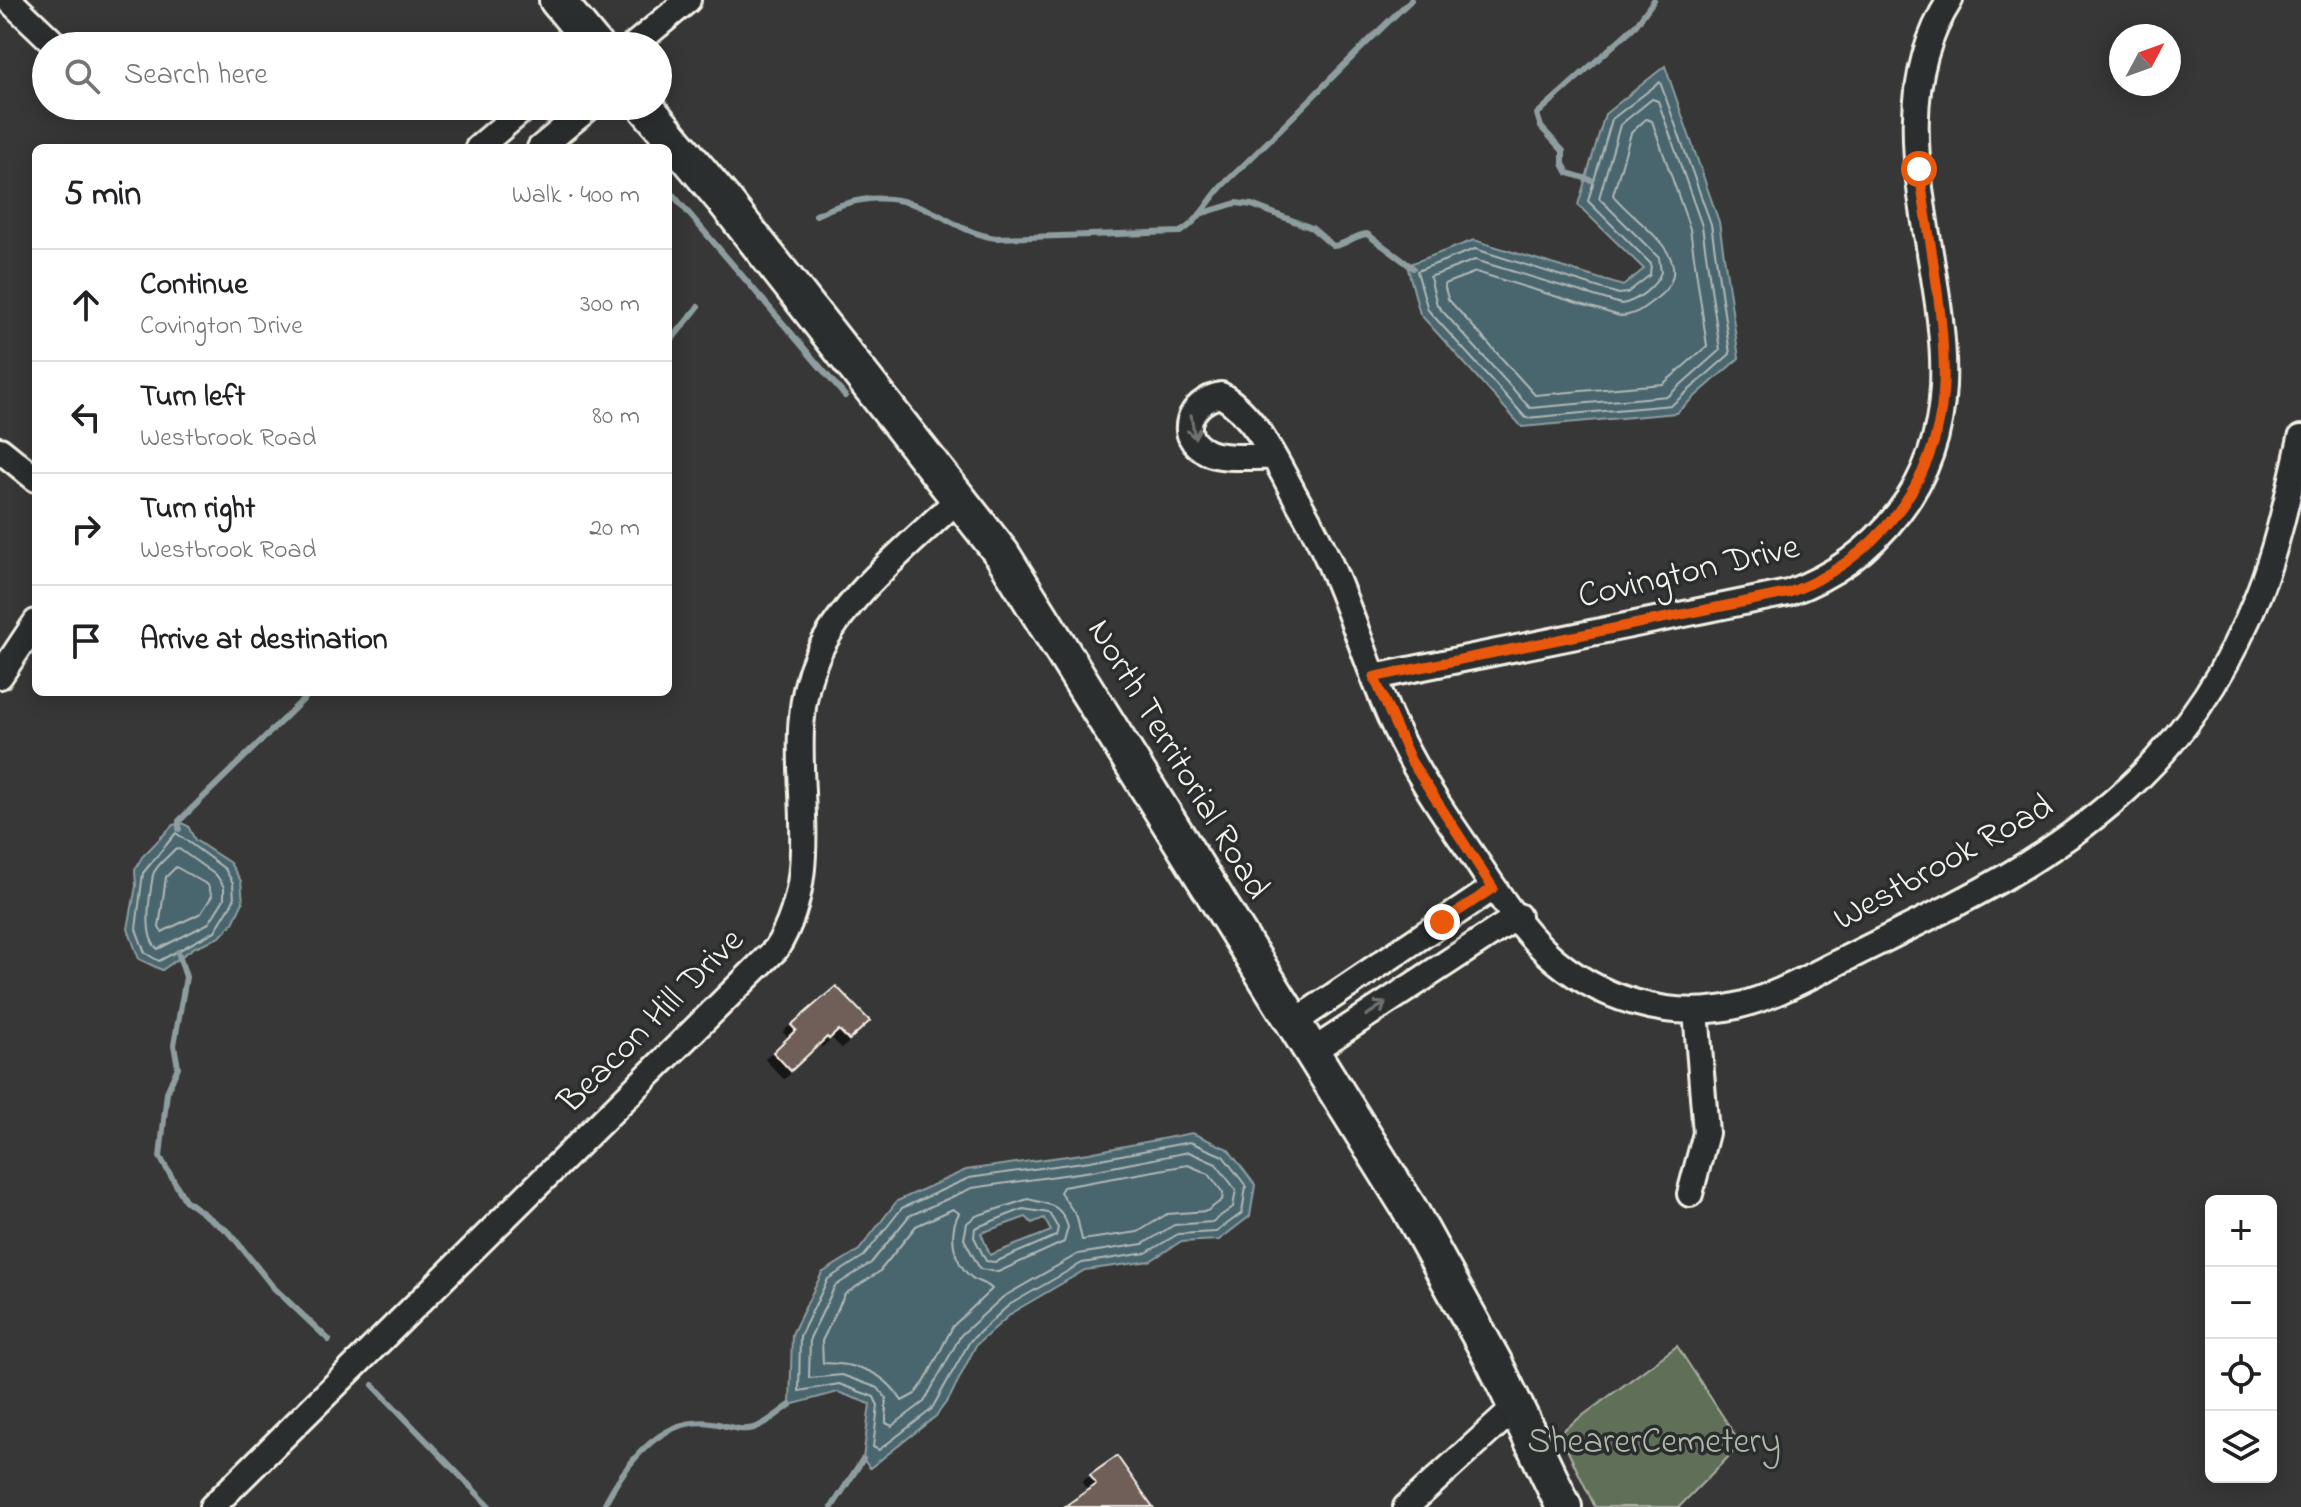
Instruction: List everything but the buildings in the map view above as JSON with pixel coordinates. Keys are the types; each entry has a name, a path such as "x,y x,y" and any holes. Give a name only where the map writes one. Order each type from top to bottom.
{"main road":[{"path":"557,0 583,32"},
{"name":"North Territorial Road","path":"656,120 1002,554 1409,1208 1516,1407 1564,1507"}],"street":[{"path":"9,0 42,32"},
{"path":"650,32 688,0"},
{"name":"Covington Drive","path":"1374,677 1788,593 1839,570 1884,531 1907,501 1925,468 1937,433 1943,396 1943,351 1914,118 1922,58 1950,0"},
{"path":"483,144 511,120"},
{"path":"545,144 574,120"},
{"name":"Westbrook Road","path":"1271,457 1336,573 1374,677 1411,761 1493,888 1547,952 1594,986 1644,1005 1696,1011 1737,1006 1773,995 1957,903 2051,852 2124,794 2184,728 2243,629 2274,548 2301,438"},
{"path":"0,450 32,476"},
{"name":"Beacon Hill Drive","path":"212,1507 776,949 793,917 803,883 803,728 815,659 829,632 849,607 959,498"},
{"path":"0,676 32,628"},
{"path":"1293,1023 1493,888"},
{"path":"1311,1052 1518,916"},
{"path":"1690,1194 1706,1133 1696,1011"},
{"path":"1406,1507 1516,1407"}],"green space":[{"name":"ShearerCemetery","path":"1677,1346 1741,1444 1679,1507 1595,1507 1559,1433"}],"water":[{"path":"1665,66 1719,222 1739,358 1676,413 1522,427 1420,314 1407,265 1474,240 1623,286 1644,269 1578,205 1605,114"},
{"path":"181,823 188,826 195,840 230,863 241,881 243,902 233,923 220,937 195,947 162,970 139,959 128,929 136,886 135,870 142,857 173,825"},
{"path":"1192,1133 1228,1149 1255,1185 1250,1216 1219,1240 1180,1242 1150,1261 1085,1270 1013,1312 976,1345 950,1397 936,1416 870,1468 863,1459 870,1404 838,1392 790,1405 792,1334 822,1273 859,1250 897,1201 966,1170 1089,1153","holes":["1026,1217 1032,1223 1044,1218 1051,1231 990,1255 981,1233"]}],"waterway":[{"path":"816,215 848,203 878,198 908,202 967,230 996,238 1180,232 1193,222 1219,189 1411,0"},
{"path":"1591,180 1568,173 1563,164 1563,151 1541,127 1537,114 1636,25 1654,0"},
{"path":"672,194 845,396"},
{"path":"1200,214 1236,203 1252,205 1312,228 1333,246 1367,234 1413,268"},
{"path":"672,339 698,307"},
{"path":"179,829 179,821 307,696"},
{"path":"178,952 186,977 174,1045 178,1067 167,1092 160,1157 185,1200 230,1233 273,1287 329,1340"},
{"path":"373,1385 490,1507"},
{"path":"603,1507 633,1461 646,1447 676,1427 712,1423 754,1428 790,1405"},
{"path":"832,1507 863,1459"}],"route":[{"path":"1442,922 1493,888 1411,761 1374,677 1788,593 1839,570 1861,554 1907,501 1925,468 1937,433 1943,396 1943,351 1919,169"}]}
